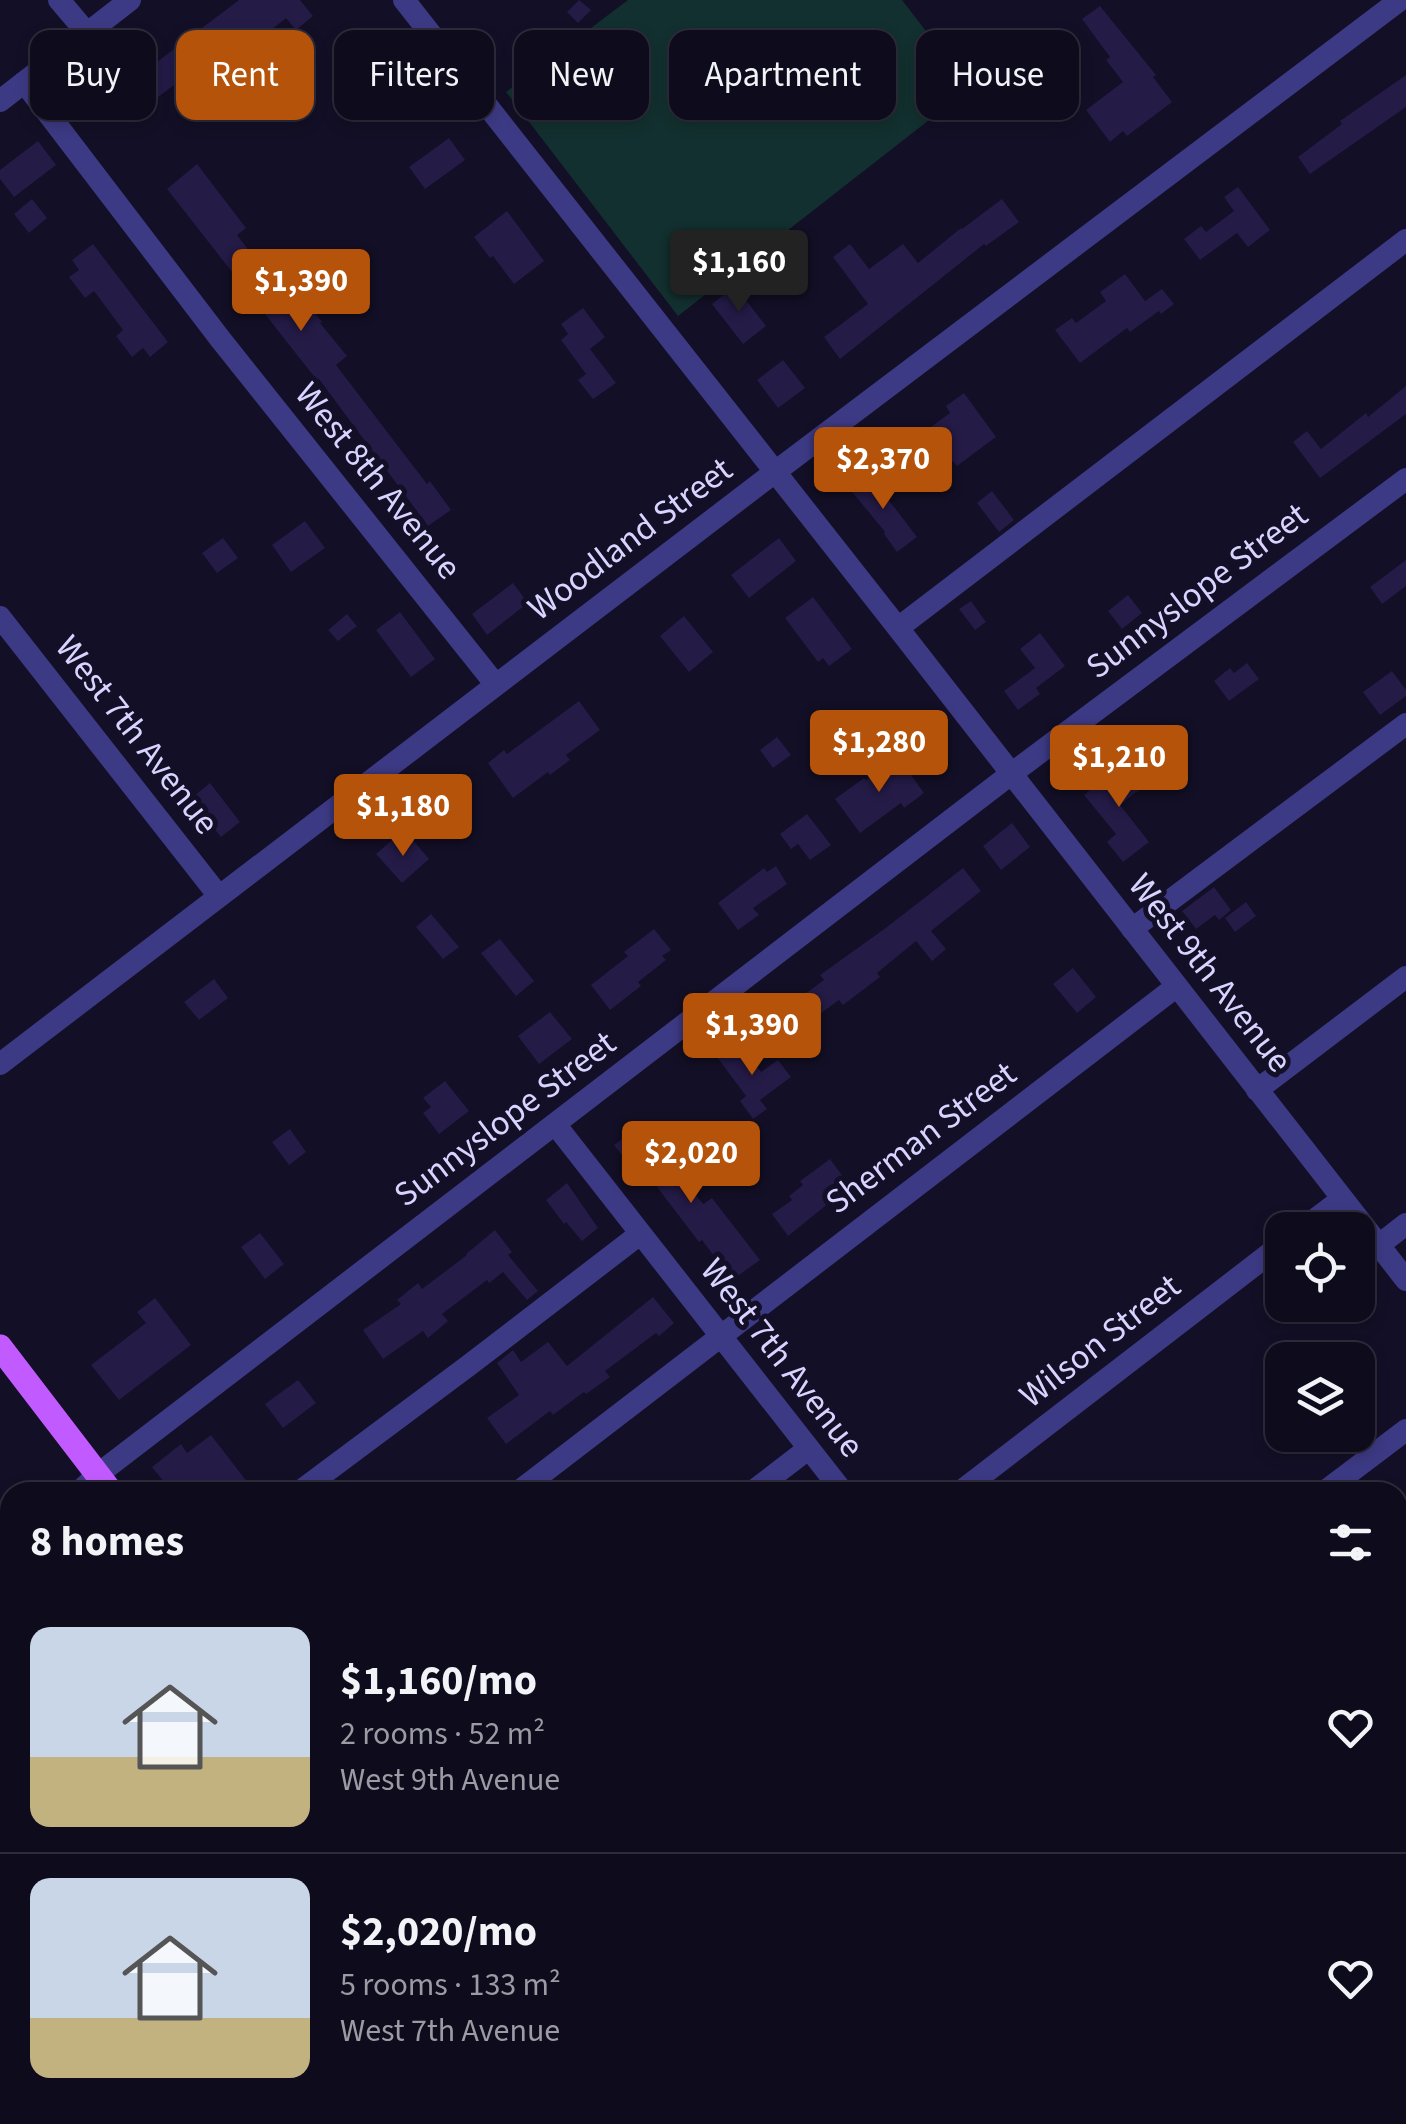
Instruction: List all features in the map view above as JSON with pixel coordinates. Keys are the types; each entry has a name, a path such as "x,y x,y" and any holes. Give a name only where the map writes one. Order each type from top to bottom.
{"main road":[{"path":"0,1348 93,1482"}],"street":[{"path":"59,0 85,30"},
{"path":"92,30 130,0"},
{"name":"West 9th Avenue","path":"404,0 1406,1280"},
{"name":"Woodland Street","path":"0,1064 1400,0"},
{"path":"0,100 30,77"},
{"name":"West 8th Avenue","path":"24,82 220,340 496,685"},
{"path":"898,628 1406,240"},
{"name":"Sunnyslope Street","path":"102,1482 556,1124 1011,774 1406,479"},
{"name":"West 7th Avenue","path":"0,618 218,895"},
{"path":"1132,929 1406,724"},
{"path":"1257,1090 1406,978"},
{"name":"Sherman Street","path":"531,1482 1177,986"},
{"name":"West 7th Avenue","path":"556,1124 834,1482"},
{"path":"1325,1212 1342,1199"},
{"path":"1378,1245 1406,1224"},
{"path":"311,1482 640,1234"},
{"name":"Wilson Street","path":"973,1482 1265,1257"},
{"path":"1337,1482 1406,1430"},
{"path":"765,1482 808,1449"}],"green space":[{"path":"628,0 902,0 925,30 916,30 916,120 929,120 678,316 528,120 649,120 649,30 588,30"},
{"path":"514,86 514,102 506,92"}],"building":[{"path":"239,0 300,0 313,16 296,30 286,18 271,30 199,30"},
{"path":"579,0 591,10 578,23 567,12"},
{"path":"1100,6 1156,75 1153,77 1172,102 1127,136 1123,131 1110,142 1086,110 1123,82 1082,19"},
{"path":"176,48 176,84 156,99 156,63"},
{"path":"1406,75 1406,107 1310,174 1298,157 1342,124 1340,121"},
{"path":"449,138 465,160 425,189 409,167"},
{"path":"38,141 56,165 14,197 0,179 0,170"},
{"path":"197,164 246,228 237,235 294,310 305,301 322,322 347,356 336,365 451,510 428,526 319,379 167,189"},
{"path":"1238,187 1270,230 1248,247 1237,233 1200,260 1184,239 1201,226 1206,232 1234,211 1224,197"},
{"path":"32,199 47,218 29,233 14,214"},
{"path":"1002,199 1019,222 984,244 840,359 824,337 868,304 833,257 850,244 869,269 903,244 918,263"},
{"path":"507,211 544,261 514,284 474,237"},
{"path":"93,244 168,342 150,357 143,348 132,357 116,336 123,330 94,291 85,298 69,277 79,270 72,260"},
{"path":"1125,274 1145,301 1162,289 1174,304 1130,332 1127,328 1080,363 1055,330 1072,318 1076,323 1106,301 1100,292"},
{"path":"735,286 766,326 743,344 712,304"},
{"path":"583,308 605,337 590,349 616,383 593,399 578,380 586,374 561,340 568,334 561,324"},
{"path":"783,360 805,388 778,408 757,380"},
{"path":"1406,386 1406,414 1320,478 1293,442 1307,431 1321,449"},
{"path":"964,393 996,437 957,466 949,457 929,471 909,443 950,413 946,406"},
{"path":"868,473 917,537 897,552 849,488"},
{"path":"992,491 1014,520 999,532 977,503"},
{"path":"305,521 325,548 291,572 272,545"},
{"path":"223,538 238,558 217,573 202,553"},
{"path":"779,538 796,561 749,598 731,575"},
{"path":"1406,560 1406,586 1382,604 1370,587"},
{"path":"513,583 528,603 487,635 472,614"},
{"path":"1128,595 1142,613 1122,629 1108,611"},
{"path":"813,597 852,649 829,666 823,658 818,662 785,618"},
{"path":"971,601 986,622 975,630 959,609"},
{"path":"400,612 435,659 411,677 376,630"},
{"path":"347,614 357,626 338,641 328,630"},
{"path":"684,616 713,652 689,672 660,636"},
{"path":"1040,633 1065,666 1036,688 1040,694 1018,710 1004,691 1035,668 1020,649"},
{"path":"1247,663 1259,679 1229,701 1214,681 1230,668 1234,673"},
{"path":"1392,671 1406,696 1380,715 1363,692"},
{"path":"579,701 600,730 566,755 570,760 513,798 488,763 504,750 507,754"},
{"path":"1165,724 1186,751 1170,764 1149,737"},
{"path":"777,737 791,755 773,768 760,750"},
{"path":"898,757 924,793 904,808 901,803 860,833 835,799"},
{"path":"1125,762 1144,786 1120,805 1149,842 1123,862 1107,842 1116,834 1084,795"},
{"path":"210,783 240,822 221,837 213,827 208,832 192,811 200,804 194,796"},
{"path":"807,814 831,845 810,860 798,844 791,849 780,834"},
{"path":"1012,823 1030,847 1001,870 983,846"},
{"path":"412,839 429,859 402,883 376,854 392,840 399,850"},
{"path":"776,866 787,884 753,908 759,915 738,930 718,903 764,868 767,872"},
{"path":"963,868 981,891 931,931 946,949 932,961 916,941 877,973 880,977 843,1005 839,1000 809,1022 794,1002 824,980 820,975"},
{"path":"1214,887 1231,910 1219,920 1215,915 1196,929 1182,911"},
{"path":"1246,902 1256,916 1235,932 1225,918"},
{"path":"431,914 459,947 443,959 416,927"},
{"path":"654,929 671,950 662,956 666,960 610,1010 591,985"},
{"path":"500,939 534,981 516,996 481,953"},
{"path":"1073,968 1096,997 1077,1013 1053,984"},
{"path":"214,979 228,998 199,1020 184,1002"},
{"path":"550,1012 572,1039 539,1064 518,1036"},
{"path":"739,1041 761,1072 778,1060 791,1077 760,1100 767,1109 753,1119 740,1101 746,1096 717,1057"},
{"path":"445,1081 469,1111 439,1134 423,1113 431,1107 423,1098"},
{"path":"640,1126 703,1204 712,1198 760,1260 732,1280 638,1162 631,1167 614,1145"},
{"path":"290,1129 306,1152 289,1165 272,1142"},
{"path":"830,1159 850,1186 788,1236 772,1214 792,1200 789,1196 803,1185 800,1181"},
{"path":"567,1183 598,1228 582,1241 546,1200"},
{"path":"495,1230 512,1252 508,1255 538,1291 527,1300 503,1272 442,1314 448,1321 428,1338 423,1331 383,1359 363,1330 401,1304 397,1300 418,1283 422,1289"},
{"path":"260,1233 284,1264 265,1279 241,1247"},
{"path":"653,1297 674,1323 605,1371 610,1377 553,1415 550,1411 506,1444 487,1418 519,1395 497,1363 513,1350 521,1362 548,1342 567,1366"},
{"path":"155,1298 191,1345 119,1400 91,1365 146,1323 137,1312"},
{"path":"298,1380 316,1403 283,1428 265,1404"},
{"path":"211,1435 247,1482 164,1482 152,1467 181,1444 187,1453"}]}
